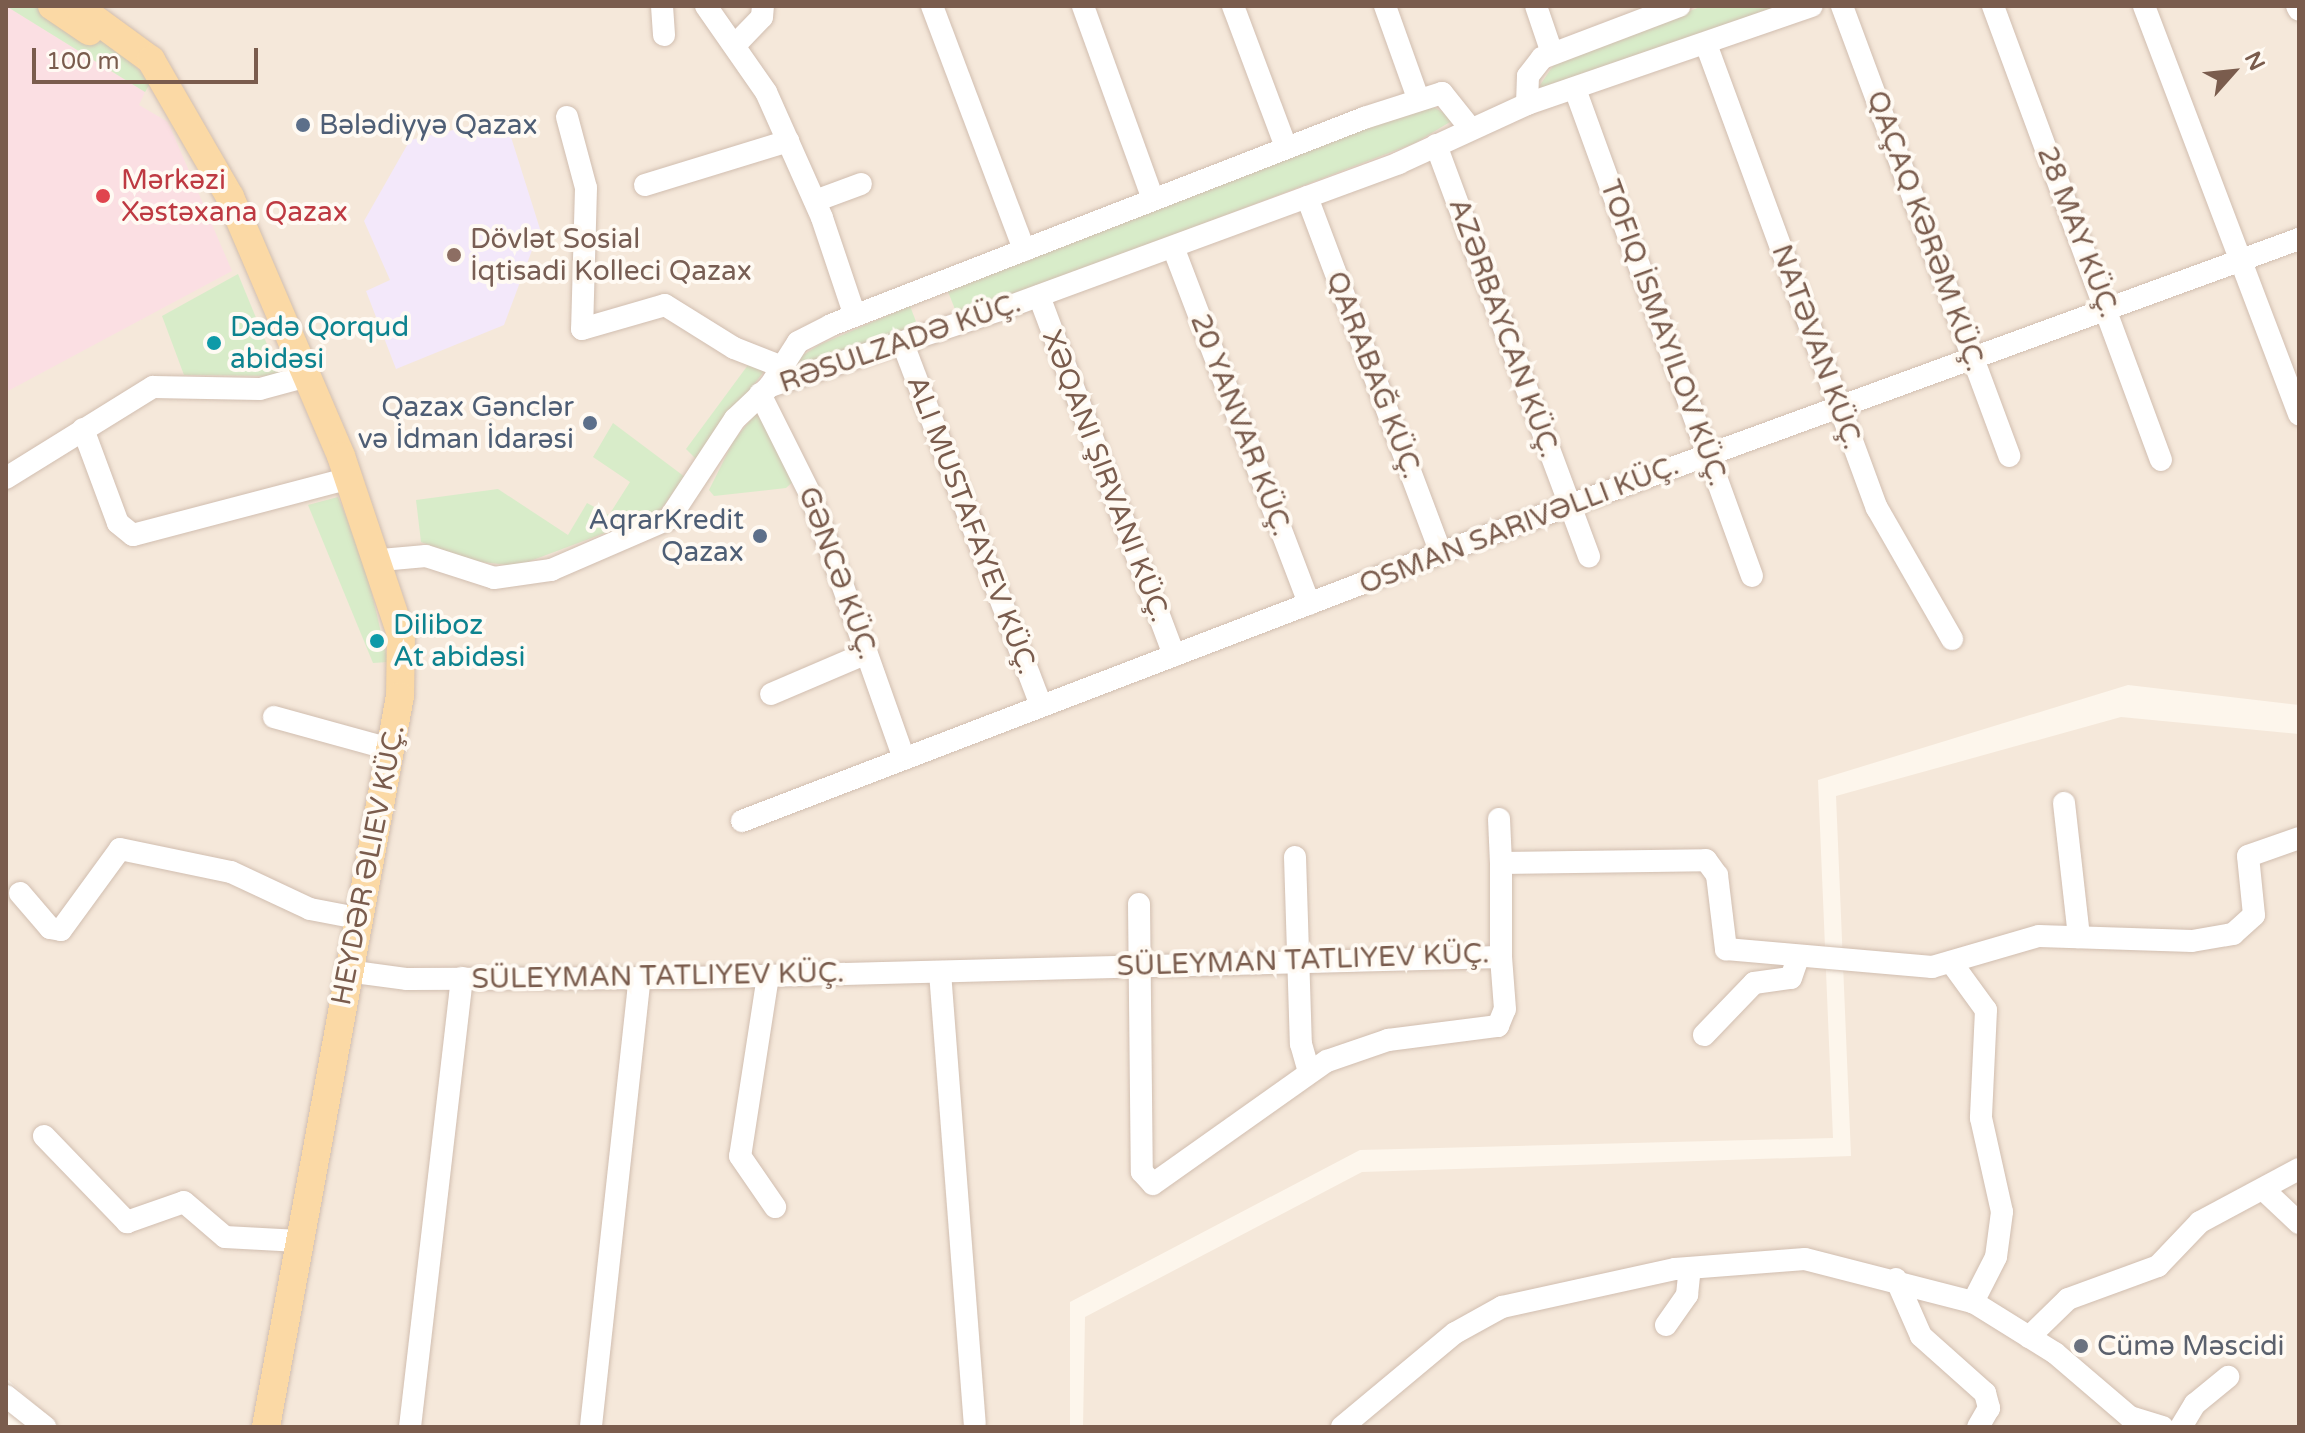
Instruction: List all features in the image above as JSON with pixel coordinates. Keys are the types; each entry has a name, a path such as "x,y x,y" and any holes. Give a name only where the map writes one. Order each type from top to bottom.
{"main road":[{"path":"52,6 116,51 160,95 281,321"},
{"path":"77,6 131,42 167,83 257,250 281,321"},
{"name":"HEYDƏR ƏLIEV KÜÇ.","path":"266,1427 390,749 403,649 381,560 350,478 281,321"}],"street":[{"path":"662,6 664,35"},
{"path":"706,6 736,44 788,141 815,201 855,316"},
{"path":"736,44 762,17 763,6"},
{"path":"932,6 1024,250"},
{"path":"1083,6 1153,199"},
{"path":"1233,6 1286,147"},
{"path":"1385,6 1418,98"},
{"path":"1536,6 1552,53"},
{"path":"1679,6 1552,53 1532,67 1527,104 1812,6"},
{"name":"QAÇAQ KƏRƏM KÜÇ.","path":"1842,6 2009,456"},
{"name":"28 MAY KÜÇ.","path":"1993,6 2161,460"},
{"path":"2144,6 2299,415"},
{"name":"NATƏVAN KÜÇ.","path":"1706,44 1837,407 1890,535 1952,639"},
{"path":"1575,89 1752,576"},
{"path":"567,117 586,188 582,329 665,305 746,355 770,382 798,342 855,316 1418,98 1448,95 1470,128"},
{"name":"RƏSULZADƏ KÜÇ.","path":"381,560 426,556 477,576 524,577 657,526 689,499 735,419 770,382 903,344 1173,247 1436,145 1527,104"},
{"path":"645,185 788,141"},
{"name":"AZƏRBAYCAN KÜÇ.","path":"1436,145 1589,556"},
{"path":"815,201 861,184"},
{"name":"QARABAĞ KÜÇ.","path":"1307,197 1441,553"},
{"path":"742,821 1441,553 2299,239"},
{"name":"20 YANVAR KÜÇ.","path":"1173,247 1309,604"},
{"name":"XƏQANI ŞIRVANI KÜÇ.","path":"1039,296 1174,655"},
{"path":"903,344 1041,706"},
{"path":"6,478 83,429 166,383 243,390 304,377"},
{"name":"GƏNCƏ KÜÇ.","path":"770,382 904,759"},
{"path":"83,429 118,523 133,535 350,478"},
{"path":"771,694 867,653"},
{"path":"274,717 390,749"},
{"path":"2064,803 2079,937"},
{"path":"1139,904 1145,1180 1160,1181 1309,1072 1388,1040 1498,1026 1505,1009 1499,819"},
{"path":"1501,863 1706,860 1717,875 1726,949 1798,958 1932,967 2009,940 2079,937 2192,941 2233,934 2254,915 2248,856 2299,838"},
{"path":"20,893 50,928 61,930 120,849 231,872 310,909 357,918"},
{"path":"1295,857 1298,963 1309,1072"},
{"path":"347,971 462,978 640,978 1501,957"},
{"path":"1704,1035 1754,983 1791,978 1798,958"},
{"path":"1951,962 1986,1010 1981,1118 2002,1212 1996,1257 1973,1302"},
{"path":"940,972 975,1423"},
{"path":"768,976 740,1156 775,1207"},
{"path":"410,1427 462,978"},
{"path":"591,1426 640,978"},
{"path":"44,1136 127,1222 184,1202 225,1237 299,1241"},
{"path":"2029,1337 2068,1299 2158,1266 2200,1222 2299,1169"},
{"path":"2264,1190 2296,1215"},
{"path":"1342,1427 1478,1318 1545,1293 1690,1268 1805,1259 1896,1279 1973,1302 2029,1337 2111,1405 2162,1427"},
{"path":"1666,1325 1687,1295 1690,1268"},
{"path":"1896,1279 1921,1336 1985,1393 1989,1408 1978,1427"},
{"path":"2181,1427 2195,1404 2228,1377"},
{"path":"6,1396 45,1427"}],"shaded area":[{"path":"6,6 2299,6 2299,705 2128,685 1818,780 1833,1138 1360,1150 1070,1302 1070,1427 60,1427 6,1378"},
{"name":"Mərkəzi Xəstəxana Qazax","path":"6,6 145,92 139,105 168,122 232,271 6,392"},
{"name":"Dövlət Sosial İqtisadi Kolleci Qazax","path":"505,118 540,229 504,325 396,369 366,291 390,280 364,221 410,140"},
{"path":"2121,717 2299,734 2299,1427 1083,1427 1085,1317 1362,1172 1851,1156 1836,796"}],"green space":[{"path":"6,6 52,6 122,53 151,82 145,92"},
{"path":"1703,6 1782,6 1536,91 1557,60"},
{"path":"1426,103 1455,119 1415,143 958,317 947,289"},
{"path":"238,274 280,376 184,375 162,316"},
{"path":"910,306 920,332 795,370 792,362 819,345"},
{"path":"748,365 765,370 697,460 686,449"},
{"path":"759,410 796,479 786,488 714,496 709,490 734,440"},
{"path":"613,423 685,477 658,513 517,566 473,561 421,542 416,500 498,489 568,535 587,503 609,515 630,482 593,457"},
{"path":"338,497 364,560 388,662 373,663 308,505"}],"place":[{"name":"Bələdiyyə Qazax","path":"303,125"},
{"name":"Mərkəzi Xəstəxana Qazax","path":"103,196"},
{"name":"Dövlət Sosial İqtisadi Kolleci Qazax","path":"454,255"},
{"name":"Dədə Qorqud abidəsi","path":"214,343"},
{"name":"Qazax Gənclər və İdman İdarəsi","path":"590,423"},
{"name":"AqrarKredit Qazax","path":"760,536"},
{"name":"Diliboz At abidəsi","path":"377,641"},
{"name":"Cümə Məscidi","path":"2081,1346"}]}
